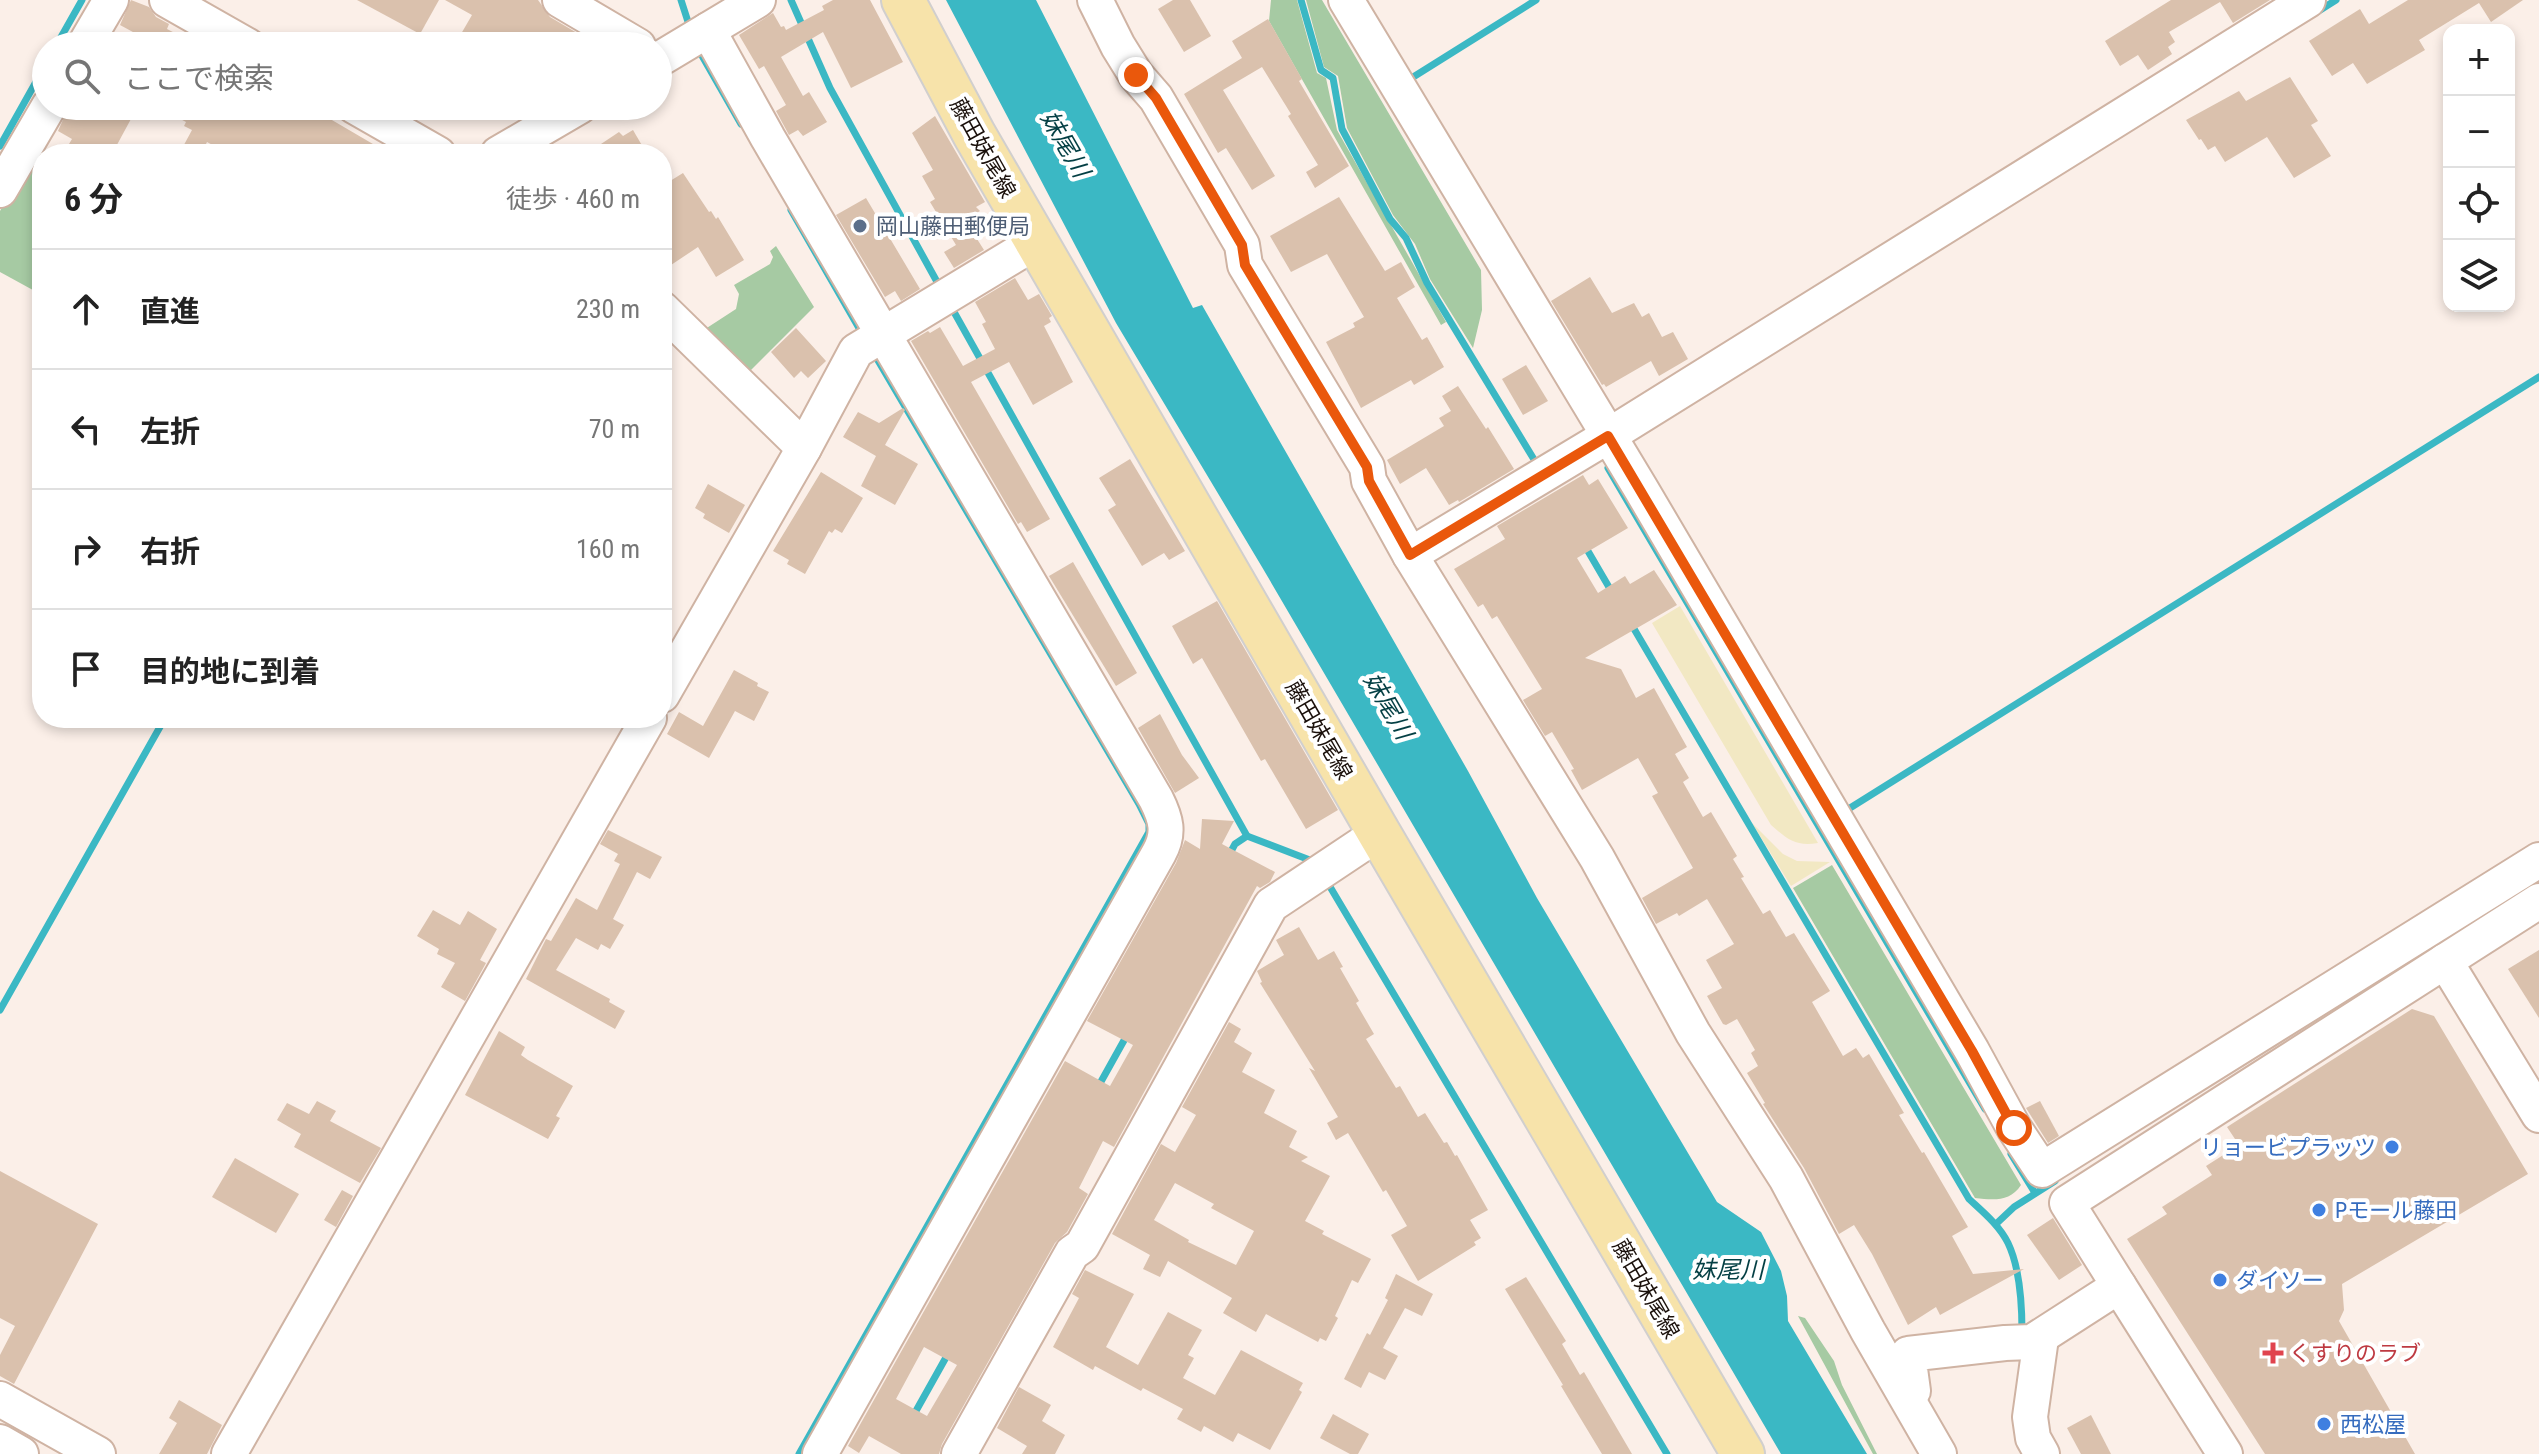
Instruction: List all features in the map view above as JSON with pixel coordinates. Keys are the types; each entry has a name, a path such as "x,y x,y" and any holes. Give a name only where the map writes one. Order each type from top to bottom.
{"main road":[{"name":"藤田妹尾線","path":"903,0 1036,242 1743,1454"}],"street":[{"path":"92,32 111,0"},
{"path":"167,0 223,32"},
{"path":"560,0 637,32"},
{"path":"758,0 673,47 768,138 873,340 1156,799 1165,817 1167,830 1159,853 820,1454"},
{"path":"1095,0 1118,46 1136,75 1156,98 1242,245 1245,265 1367,467 1369,481 1410,555 1597,858 1693,1033 1786,1178 1868,1331 1939,1454"},
{"path":"1346,0 1605,444 1833,818 1972,1051 2014,1128 2054,1184 2225,1454"},
{"path":"1410,555 1542,473 1605,444 2308,0"},
{"path":"0,190 41,120"},
{"path":"378,120 420,144"},
{"path":"515,144 556,120"},
{"path":"672,678 804,448 853,356 873,340 1036,242"},
{"path":"672,319 804,448"},
{"path":"229,1454 643,728"},
{"path":"959,1454 1072,1253 1082,1246 1271,905 1379,833"},
{"path":"2054,1184 2539,860"},
{"path":"2054,1184 2445,961 2539,901"},
{"path":"2445,961 2539,1115"},
{"path":"1868,1331 1908,1354 2026,1341 2119,1286"},
{"path":"2026,1341 2030,1417 2033,1438 2042,1454"},
{"path":"1908,1354 1913,1391 1908,1400"},
{"path":"0,1399 98,1454"},
{"path":"0,1442 21,1454"}],"green space":[{"path":"1271,0 1297,0 1317,73 1326,78 1337,130 1446,322 1441,325 1269,21"},
{"path":"1306,0 1322,0 1481,270 1482,310 1473,348 1430,279 1415,244 1393,215 1347,128 1338,76 1324,67"},
{"path":"32,155 32,290 0,272 0,211"},
{"path":"776,246 814,307 743,378 696,335 736,309 739,294 734,285 770,264 773,257 770,251"},
{"path":"1832,865 2021,1185 2007,1197 1975,1198 1793,888"},
{"path":"1798,1316 1805,1318 1834,1361 1842,1385 1877,1454 1873,1454"}],"sand":[{"path":"1680,606 1818,843 1792,841 1771,825 1652,623"},
{"path":"1752,823 1783,854 1797,861 1830,862 1791,886"}],"water":[{"name":"妹尾川","path":"946,0 1036,0 1193,308 1202,305 1537,898 1717,1202 1761,1232 1781,1271 1787,1296 1788,1321 1867,1454 1781,1454 1116,323"}],"building":[{"path":"131,0 149,7 156,17 169,24 167,29 173,32 133,32 120,25"},
{"path":"357,0 439,0 421,32"},
{"path":"445,0 538,0 550,17 575,32 462,32 472,15"},
{"path":"833,0 870,0 903,62 851,88 823,32 781,57 803,96 809,92 827,122 803,136 798,130 789,135 776,111 786,105 764,66 759,69 739,35 773,13 786,30 824,10 822,6"},
{"path":"1173,0 1190,0 1211,36 1184,52 1158,9"},
{"path":"2171,0 2270,0 2233,23 2220,2 2169,32 2175,42 2168,47 2172,54 2148,70 2138,55 2120,66 2105,41"},
{"path":"2408,0 2523,0 2491,22 2479,3 2419,40 2425,50 2367,84 2353,63 2332,76 2309,41 2360,9 2369,24"},
{"path":"1268,19 1302,79 1299,81 1349,166 1315,188 1306,172 1318,165 1262,67 1223,90 1275,176 1252,190 1226,148 1218,153 1184,94 1242,58 1232,41"},
{"path":"2290,77 2318,121 2311,125 2331,156 2294,178 2267,137 2225,162 2215,146 2208,150 2186,120 2239,91 2246,101"},
{"path":"935,116 985,202 976,207 980,211 965,220 984,250 954,268 944,252 956,245 930,202 935,199 922,176 933,170 912,133"},
{"path":"63,120 130,120 117,144 69,144 72,139 58,131"},
{"path":"182,120 332,120 373,144 184,144 192,130 184,126 186,122"},
{"path":"633,130 641,144 601,144 619,132 623,136"},
{"path":"683,173 709,212 716,219 718,217 744,260 716,277 698,247 672,264 672,180"},
{"path":"1339,197 1385,271 1401,262 1415,287 1397,298 1422,340 1427,337 1444,367 1414,385 1411,380 1361,408 1326,342 1355,327 1353,323 1364,317 1327,254 1291,272 1270,236"},
{"path":"866,198 920,289 901,301 895,291 885,297 836,215"},
{"path":"1590,277 1612,313 1634,303 1642,317 1649,313 1662,337 1673,332 1688,359 1659,376 1651,361 1606,387 1602,385 1551,301"},
{"path":"1015,278 1028,300 1039,294 1052,316 1049,318 1051,322 1044,326 1073,382 1033,405 1009,362 971,382 1050,519 1027,532 1021,522 1018,524 911,341 940,327 963,366 995,349 975,302"},
{"path":"796,328 826,361 808,378 801,371 794,378 771,352"},
{"path":"1526,365 1548,401 1523,415 1502,379"},
{"path":"1458,386 1514,469 1449,505 1426,468 1400,484 1387,460 1444,426 1439,418 1451,411 1442,396"},
{"path":"903,408 905,410 885,445 918,464 895,505 861,486 876,456 843,437 858,412 879,423"},
{"path":"1130,459 1185,551 1169,560 1164,553 1142,566 1108,510 1116,505 1099,478"},
{"path":"821,472 863,498 842,533 835,529 832,533 829,531 805,574 773,551"},
{"path":"1583,475 1589,485 1598,479 1628,528 1577,558 1598,593 1625,576 1630,584 1654,570 1677,605 1585,658 1621,669 1636,698 1654,688 1687,747 1675,754 1689,778 1683,782 1703,817 1711,812 1737,856 1733,859 1744,877 1741,878 1763,914 1770,910 1786,937 1794,933 1830,991 1812,1002 1843,1056 1856,1048 1863,1058 1869,1054 1904,1113 1899,1115 1968,1227 1952,1236 1973,1274 2024,1269 1940,1315 1936,1307 1908,1325 1854,1225 1839,1234 1804,1168 1763,1104 1747,1073 1758,1066 1751,1053 1755,1050 1737,1019 1723,1024 1707,996 1722,988 1706,960 1734,944 1707,899 1679,916 1677,913 1656,924 1642,898 1693,868 1652,796 1658,793 1638,758 1582,790 1571,770 1574,769 1552,732 1545,736 1523,700 1542,689 1497,616 1492,619 1483,604 1478,607 1454,569 1505,539 1497,526"},
{"path":"708,484 745,505 729,533 703,518 705,514 695,508"},
{"path":"1073,562 1137,673 1116,686 1049,576"},
{"path":"1217,601 1338,810 1306,829 1265,759 1261,761 1202,658 1193,664 1172,626"},
{"path":"734,670 769,692 754,721 735,711 709,758 667,734 679,712 703,726"},
{"path":"1160,714 1182,755 1199,778 1175,793 1138,728"},
{"path":"1202,819 1234,821 1222,844 1275,872 1270,882 1260,888 1257,886 1114,1147 1103,1141 1079,1188 1088,1194 1067,1232 1055,1243 939,1454 901,1454 869,1436 859,1453 848,1446 1065,1061 1110,1086 1133,1045 1087,1021 1176,863 1185,840 1200,849","holes":["924,1347 957,1365 927,1416 896,1399"]},
{"path":"608,830 662,857 650,879 637,872 613,919 624,925 610,949 601,944 598,950 576,938 556,970 610,999 609,1002 625,1011 615,1029 526,979 546,939 551,941 576,898 597,910 620,864 614,861 618,854 600,844"},
{"path":"433,910 460,925 468,911 497,929 480,960 486,963 465,1001 441,987 455,963 437,954 439,949 417,936"},
{"path":"1299,927 1318,960 1334,951 1359,1001 1356,1003 1374,1034 1366,1039 1418,1117 1425,1113 1444,1143 1447,1142 1457,1155 1488,1210 1470,1220 1481,1238 1474,1242 1476,1245 1418,1281 1391,1235 1407,1226 1348,1133 1336,1140 1327,1123 1338,1117 1309,1068 1315,1071 1260,983 1257,971 1284,955 1276,940"},
{"path":"2539,950 2539,1018 2508,969"},
{"name":"Pモール藤田","path":"2412,1009 2434,1016 2528,1174 2342,1284 2344,1310 2339,1321 2415,1454 2265,1454 2127,1239 2167,1214 2162,1207 2212,1175 2206,1166 2239,1145 2227,1127"},
{"path":"1229,1022 1241,1029 1234,1042 1252,1053 1242,1072 1275,1090 1264,1113 1297,1131 1289,1147 1308,1157 1301,1161 1330,1176 1305,1221 1324,1231 1322,1234 1371,1259 1358,1283 1352,1280 1326,1341 1320,1338 1318,1342 1266,1314 1256,1332 1223,1313 1232,1298 1168,1261 1160,1277 1143,1269 1150,1255 1112,1234 1161,1144 1175,1152 1196,1115 1182,1107","holes":["1175,1183 1214,1204 1211,1208 1254,1231 1236,1265 1188,1242 1154,1220"]},
{"path":"499,1031 525,1047 521,1055 573,1086 556,1116 560,1118 548,1139 465,1095"},
{"path":"317,1101 336,1111 330,1121 381,1148 360,1183 294,1147 301,1134 277,1120 287,1103 309,1114"},
{"path":"2040,1101 2059,1136 2048,1143 2026,1108"},
{"path":"235,1158 299,1194 276,1233 212,1197"},
{"path":"0,1171 98,1224 14,1384 0,1376 0,1355 15,1326 0,1318"},
{"path":"342,1190 353,1196 336,1227 324,1220"},
{"path":"2053,1218 2082,1265 2059,1280 2027,1235"},
{"path":"1085,1270 1134,1294 1106,1347 1138,1365 1168,1312 1202,1330 1188,1355 1194,1358 1183,1378 1215,1395 1241,1350 1303,1383 1299,1390 1302,1392 1270,1450 1238,1433 1233,1442 1204,1426 1201,1432 1177,1419 1183,1409 1095,1366 1093,1370 1053,1347 1079,1298 1072,1294"},
{"path":"1396,1274 1433,1294 1422,1316 1405,1308 1383,1348 1398,1356 1385,1380 1369,1372 1361,1388 1344,1379 1388,1300 1385,1298"},
{"path":"1526,1277 1566,1341 1562,1344 1580,1375 1584,1372 1632,1454 1602,1454 1561,1386 1505,1289"},
{"path":"1019,1387 1051,1405 1042,1421 1065,1435 1055,1454 1022,1454 1027,1446 997,1428"},
{"path":"179,1400 222,1425 207,1454 159,1454 177,1423 169,1418"},
{"path":"1333,1414 1369,1434 1358,1454 1350,1454 1320,1438"},
{"path":"2091,1415 2111,1454 2081,1454 2067,1428"}],"waterway":[{"path":"64,32 82,0"},
{"path":"681,0 690,28"},
{"path":"791,0 830,88 941,289"},
{"path":"1301,0 1321,70 1333,78 1342,129 1390,219 1406,238 1427,283 1538,466"},
{"path":"1410,79 1536,0"},
{"path":"2317,12 2336,0"},
{"path":"697,47 741,124"},
{"path":"0,146 32,89"},
{"path":"791,210 863,335"},
{"path":"949,303 1247,836 1315,862"},
{"path":"799,1454 1149,832 1149,824 1139,804 873,352"},
{"path":"1842,813 2539,377"},
{"path":"1608,468 1985,1109"},
{"path":"1585,546 1613,594"},
{"path":"1630,622 1969,1199 2008,1243 2018,1275 2022,1332"},
{"path":"0,1010 159,728"},
{"path":"1228,857 1235,844 1247,836"},
{"path":"1326,880 1667,1454"},
{"path":"1098,1087 1127,1035"},
{"path":"2011,1154 2035,1193"},
{"path":"1996,1224 2014,1207 2055,1181"},
{"path":"912,1418 949,1352"}],"place":[{"name":"岡山藤田郵便局","path":"860,226"},
{"name":"リョービプラッツ","path":"2392,1147"},
{"name":"Pモール藤田","path":"2319,1210"},
{"name":"ダイソー","path":"2220,1280"},
{"name":"くすりのラブ","path":"2273,1353"},
{"name":"西松屋","path":"2324,1424"}],"route":[{"path":"1136,75 1156,98 1242,245 1245,265 1367,467 1369,481 1410,555 1608,436 1972,1051 2014,1128"}]}
